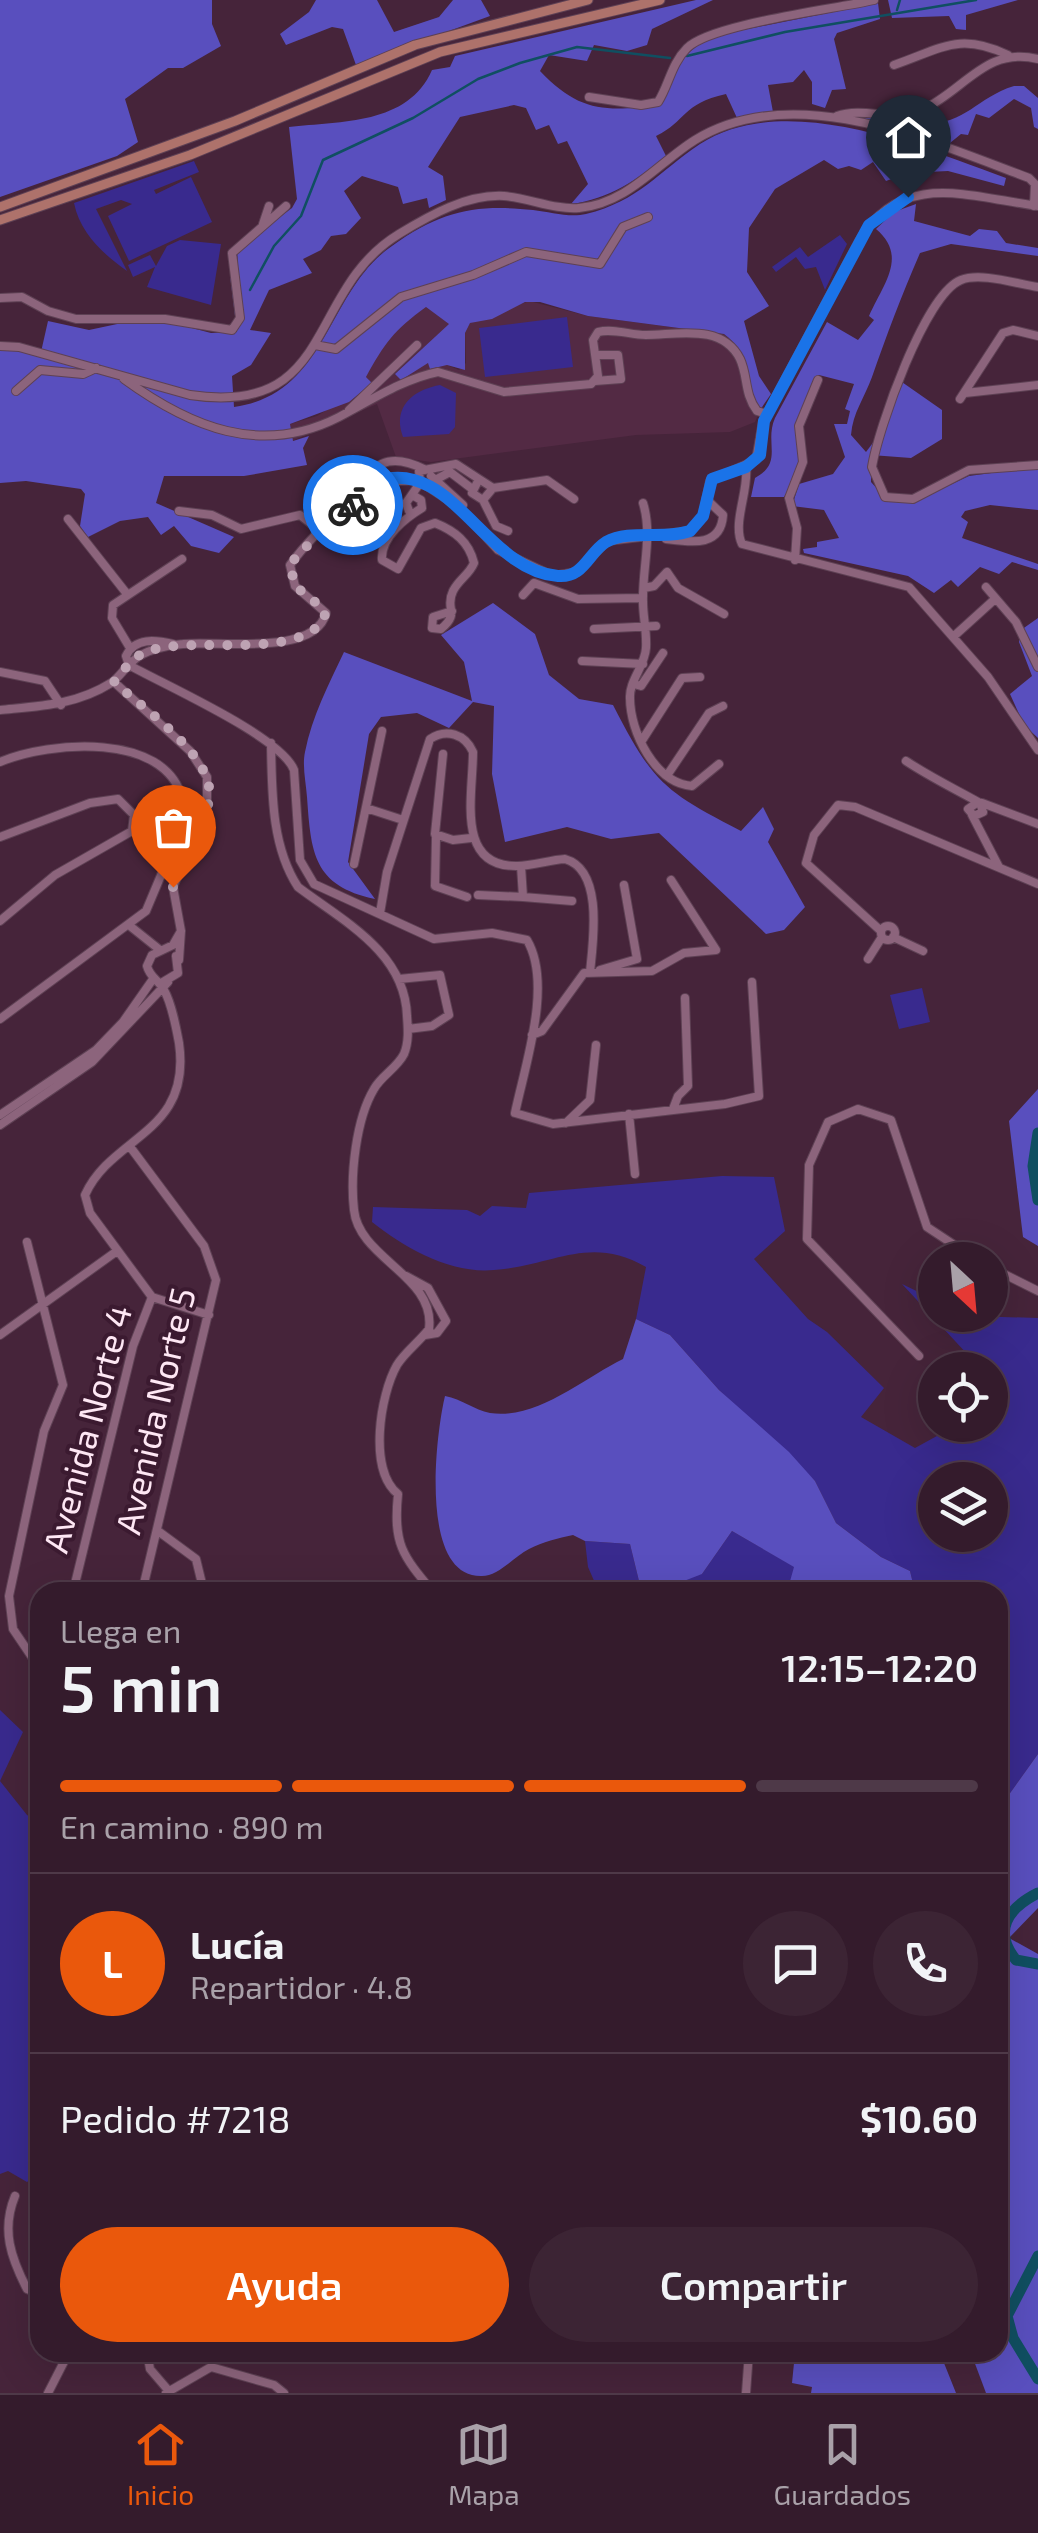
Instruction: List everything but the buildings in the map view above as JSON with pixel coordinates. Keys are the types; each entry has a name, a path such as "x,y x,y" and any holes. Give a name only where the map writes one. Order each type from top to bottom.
{"main road":[{"path":"0,207 218,128 430,40 588,0"},
{"path":"0,220 190,155 440,52 660,0"}],"street":[{"path":"590,96 642,105 658,102 678,58 704,36 739,25 874,0"},
{"path":"894,65 964,41 981,42 1008,55 1038,59"},
{"path":"837,116 858,111 919,112 989,62 1008,55"},
{"path":"0,346 19,347 190,395 245,398 285,381 315,345 358,268 376,249 450,207 502,196 578,208 623,194 694,140 722,126 798,112 837,116 1029,178 1035,184 1036,206 937,192 908,197 879,214 859,241 767,414 760,455 746,467 715,476 707,487 696,528 608,541 577,572 556,576 498,550 430,474"},
{"path":"262,228 269,206"},
{"path":"0,298 15,295 76,319 164,319 232,330 240,318 232,253 286,206"},
{"path":"315,345 336,349 401,297 473,275 526,252 600,264 623,227 648,218"},
{"path":"1038,286 968,278 946,290 904,367 872,468 885,497 904,502 969,470 1038,465"},
{"path":"595,382 593,340 604,330 719,338 742,362 753,406 767,414"},
{"path":"1038,336 1013,330 1003,333 963,396 1038,385"},
{"path":"348,413 417,345"},
{"path":"120,376 155,401 222,433 280,437 317,428 438,372 504,392 621,379 618,355 596,355"},
{"path":"16,390 40,370 83,374 96,368"},
{"path":"794,560 797,528 789,498 803,462 799,426 818,380"},
{"path":"0,710 61,705 114,682 148,651 178,645 279,642 318,627 325,618 324,609 295,586 289,571 372,469 402,464 430,474 450,472 472,488 474,497 483,500 496,526 508,532"},
{"path":"452,612 452,592 474,562 468,548 450,529 436,523 422,528 398,570 382,560 384,546 410,511 406,502 414,496 420,482 452,464 493,488 547,480 574,498"},
{"path":"746,467 739,540 748,547 794,560 910,587 988,677 1038,750"},
{"path":"472,488 479,479"},
{"path":"320,531 345,516 375,482 420,482 467,514"},
{"path":"483,500 493,488"},
{"path":"649,537 700,542 711,538 720,530 722,515 706,499"},
{"path":"644,503 649,537 643,593 646,629 643,664 630,702 641,742 668,774 692,786 719,764"},
{"path":"179,512 212,515 240,528 300,515 320,531"},
{"path":"68,519 127,594"},
{"path":"147,670 153,660 148,651 132,647 112,610 127,594 182,559"},
{"path":"523,595 534,583 578,599 643,593 667,572 678,588 724,614"},
{"path":"986,587 1021,630 1038,667"},
{"path":"953,637 996,599"},
{"path":"594,629 656,626"},
{"path":"178,645 148,640 132,647 125,659 129,665 147,670 167,688 289,757 294,770 300,860 314,884 434,939 492,933 527,940 538,967 532,1035 515,1114 537,1123 566,1123 759,1096 752,982"},
{"path":"634,684 641,686 662,654"},
{"path":"582,661 643,664"},
{"path":"0,672 48,682 61,705"},
{"path":"641,742 682,678 700,677"},
{"path":"0,1114 96,1050 162,981 179,971 180,932 173,887 206,808 207,776 190,751 114,682"},
{"path":"668,774 709,712 723,706"},
{"path":"354,864 382,731"},
{"path":"380,914 387,872 430,738 438,734 456,735 468,742 473,752 471,838 490,862 521,866 565,860 581,870 596,910 593,972"},
{"path":"271,744 272,799 281,857 290,875 298,887 380,950 399,979 407,1001 408,1029 401,1059 376,1084 366,1108 354,1175 354,1212 371,1245 406,1276 428,1288 446,1320 437,1333 424,1336"},
{"path":"0,750 4,760 52,746 147,757 174,776 182,798 178,827 154,899 130,926 0,1019"},
{"path":"443,754 436,886 467,897"},
{"path":"906,761 977,810 998,807 1038,824"},
{"path":"0,838 90,803 118,799 134,816 132,831 55,875 0,922"},
{"path":"882,934 806,864 814,835 838,805 855,807 1038,884"},
{"path":"366,808 403,820"},
{"path":"977,810 978,830 999,867"},
{"path":"436,837 471,838"},
{"path":"521,866 523,896"},
{"path":"593,972 652,971 684,954 716,950 671,880"},
{"path":"532,1035 542,1031 578,980 637,959 624,885"},
{"path":"478,896 572,901"},
{"path":"130,926 142,940 162,981"},
{"path":"868,959 882,934 891,927 893,937 923,951"},
{"path":"149,960 180,932"},
{"path":"142,940 178,960"},
{"path":"399,979 440,975 450,1007 450,1015 440,1023 408,1029"},
{"path":"0,1125 92,1062 162,981"},
{"name":"Avenida Norte 4","path":"75,1582 132,1346 152,1297 87,1208 85,1195 166,1111 176,1089 180,1055 162,981"},
{"path":"673,1110 678,1096 688,1086 685,998"},
{"path":"147,1002 160,1001 170,1007"},
{"path":"566,1123 590,1100 596,1045"},
{"path":"918,1355 857,1298 812,1248 805,1229 814,1151 828,1122 843,1112 870,1110 891,1120 926,1227 949,1242"},
{"path":"629,1114 635,1174"},
{"name":"Avenida Norte 5","path":"131,1148 212,1260 216,1280 145,1582"},
{"path":"27,1242 63,1384 40,1450 9,1609 19,1642 30,1656"},
{"path":"0,1335 117,1251"},
{"path":"406,1276 426,1306 430,1320 424,1336 392,1374 378,1452 386,1480 398,1494 394,1530 408,1566 423,1582"},
{"path":"1008,1276 1038,1291"},
{"path":"152,1297 209,1314"},
{"path":"158,1531 196,1559 202,1582"},
{"path":"15,2196 7,2216 10,2250 30,2291"},
{"path":"48,2393 64,2362"},
{"path":"149,2362 167,2391 211,2367 274,2385 284,2393"},
{"path":"746,2393 748,2362"}],"shaded area":[{"path":"0,0 212,0 212,24 221,46 183,68 168,68 125,99 138,142 117,156 0,197"},
{"path":"316,0 377,0 394,32 439,17 453,0 481,0 490,16 356,65 343,29 332,27 286,45 280,34 309,12"},
{"path":"696,0 713,0 652,29 647,45 627,51 594,45 587,61 549,55 540,71 567,95 594,106 660,105 681,59 708,37 878,3 880,19 837,33 834,39 846,89 832,90 825,108 812,104 812,82 804,70 793,82 768,85 773,112 737,118 726,94 711,98 656,136 666,156 622,187 598,198 571,204 588,184 567,141 558,144 549,125 536,130 526,108 514,105 460,117 428,167 443,176 446,200 429,208 427,198 403,204 398,187 362,176 344,191 361,218 346,234 331,236 321,250 303,259 312,273 269,290 250,330 271,333 251,365 232,376 234,407 265,398 289,383 308,362 370,265 410,234 443,218 493,208 586,214 634,194 700,144 734,128 772,122 812,122 853,129 895,139 1006,178 1004,186 948,171 908,173 886,181 873,162 861,170 849,166 838,169 824,160 775,189 749,228 747,272 769,306 744,321 759,376 771,394 760,410 739,350 724,334 588,316 540,302 525,302 492,319 470,323 465,333 465,370 447,365 430,369 428,363 401,380 395,374 449,324 426,307 384,346 366,377 372,383 349,402 290,424 293,441 309,436 303,448 307,465 244,476 164,476 156,503 234,537 219,553 191,546 174,526 161,535 148,517 120,521 88,537 80,526 85,494 81,489 26,481 0,483 0,346 41,352 48,321 89,330 136,320 165,321 211,333 237,332 230,275 238,267 237,248 292,208 297,199 289,127 351,121 390,111 421,88 432,70 450,67 455,56"},
{"path":"888,0 1018,0 966,15 966,30 956,29 949,16 892,18"},
{"path":"1014,86 1024,86 1038,98 1038,129 1034,127 1031,108 1014,99 989,118 976,114 968,135 961,134 950,143 856,117 858,111 910,114 921,124 937,123 960,116"},
{"path":"194,161 199,172 154,190 156,194 191,177 212,222 129,261 108,216 132,204 121,200 96,209 127,271 87,233 74,203"},
{"path":"916,204 914,221 970,236 979,229 997,231 1006,243 1038,248 1038,256 951,244 920,253 854,419 851,435 866,452 878,436 899,380 942,410 942,439 911,458 871,455 871,482 889,502 922,498 969,476 1038,467 1038,510 990,505 965,511 961,517 968,522 962,538 1038,564 1038,570 1012,562 999,574 980,567 958,587 951,580 934,593 908,576 804,553 803,549 817,547 817,542 839,538 824,510 792,506 799,484 833,474 845,457 834,424 847,424 850,411 845,409 854,384 819,375 801,414 799,459 791,486 784,497 751,497 755,478 764,472 771,459 775,418 827,322 858,340 874,320 869,316 892,260 886,239 876,229 894,212"},
{"path":"840,235 847,244 825,290 816,267 805,269 796,257 776,272 772,267 800,247 808,257"},
{"path":"180,240 221,244 211,305 147,287 155,267 133,277 128,265 150,255 156,266 167,246"},
{"path":"529,301 588,316 724,334 741,347 760,410 755,422 730,432 636,435 431,462 396,457 377,404 292,441 290,424 317,416 371,382 366,377 375,355 395,330 426,307 450,324 416,366 429,363 430,368 447,365 459,370 466,363 465,333 470,323"},
{"path":"567,317 573,367 485,377 479,328"},
{"path":"440,385 456,393 455,427 449,434 403,437 402,409 413,396"},
{"path":"493,603 535,634 549,675 579,699 613,705 651,769 677,794 741,831 763,807 774,829 768,842 805,907 784,930 766,934 659,833 611,839 567,827 505,842 492,774 494,706 473,702 449,728 417,713 381,717 369,734 348,862 375,899 354,893 327,876 314,850 304,757 316,713 344,652 472,701 464,662 441,635"},
{"path":"1038,618 1038,738 1024,725 1010,694 1032,676 1019,642 1021,630"},
{"path":"922,988 930,1022 899,1029 890,995"},
{"path":"1038,1089 1038,1246 1023,1237 1009,1121"},
{"path":"722,1176 774,1177 785,1231 754,1259 808,1319 827,1332 884,1388 861,1417 915,1448 926,1442 1008,1442 1008,1352 965,1352 947,1332 1008,1332 1008,1317 1038,1318 1038,1754 1008,1796 1008,1582 913,1582 910,1571 881,1557 836,1523 815,1481 719,1390 670,1335 636,1319 646,1267 626,1257 588,1252 494,1270 461,1268 414,1250 372,1222 373,1207 467,1210 480,1216 492,1206 526,1208 529,1193"},
{"path":"902,1284 918,1292 918,1301"},
{"path":"636,1319 670,1335 719,1390 789,1452 815,1481 836,1523 881,1557 910,1571 913,1582 790,1582 794,1567 732,1531 702,1574 681,1582 641,1582 630,1544 585,1541 573,1535 529,1549 488,1575 462,1570 448,1554 436,1501 438,1440 445,1396 490,1413 525,1410 560,1396 623,1359"},
{"path":"732,1531 795,1567 791,1582 595,1582 588,1567 585,1541 630,1544 639,1581 702,1574"},
{"path":"0,1710 23,1732 0,1781"},
{"path":"1038,1754 1038,1908 1009,1938 1038,1954 1038,2393 986,2393 974,2362 1008,2362 1008,1796"},
{"path":"0,1781 30,1817 30,2180 27,2182 8,2171 0,2174"},
{"path":"794,2362 944,2362 956,2393 811,2393 812,2387 792,2383"}],"waterway":[{"path":"897,10 900,0"},
{"path":"687,56 785,32 976,0"},
{"path":"250,290 274,246 301,216 323,160 413,118 478,79 520,63 577,47 670,58"},
{"path":"1038,1133 1033,1166 1038,1200"},
{"path":"1008,1919 1038,1893"},
{"path":"1008,1946 1016,1960 1038,1964"},
{"path":"1008,2314 1038,2256"},
{"path":"1008,2320 1013,2338 1038,2379"}],"way so far":[{"path":"173,887 209,800 207,776 190,751 114,682 132,661 148,651 184,644 288,641 318,627 326,613 295,586 289,576 290,565 320,531 332,527 353,505"}],"route":[{"path":"353,505 370,485 382,479 417,480 459,506 498,550 556,576 567,576 586,566 608,541 690,531 703,516 712,479 746,467 760,455 764,421 869,225 879,214 908,197"}]}
